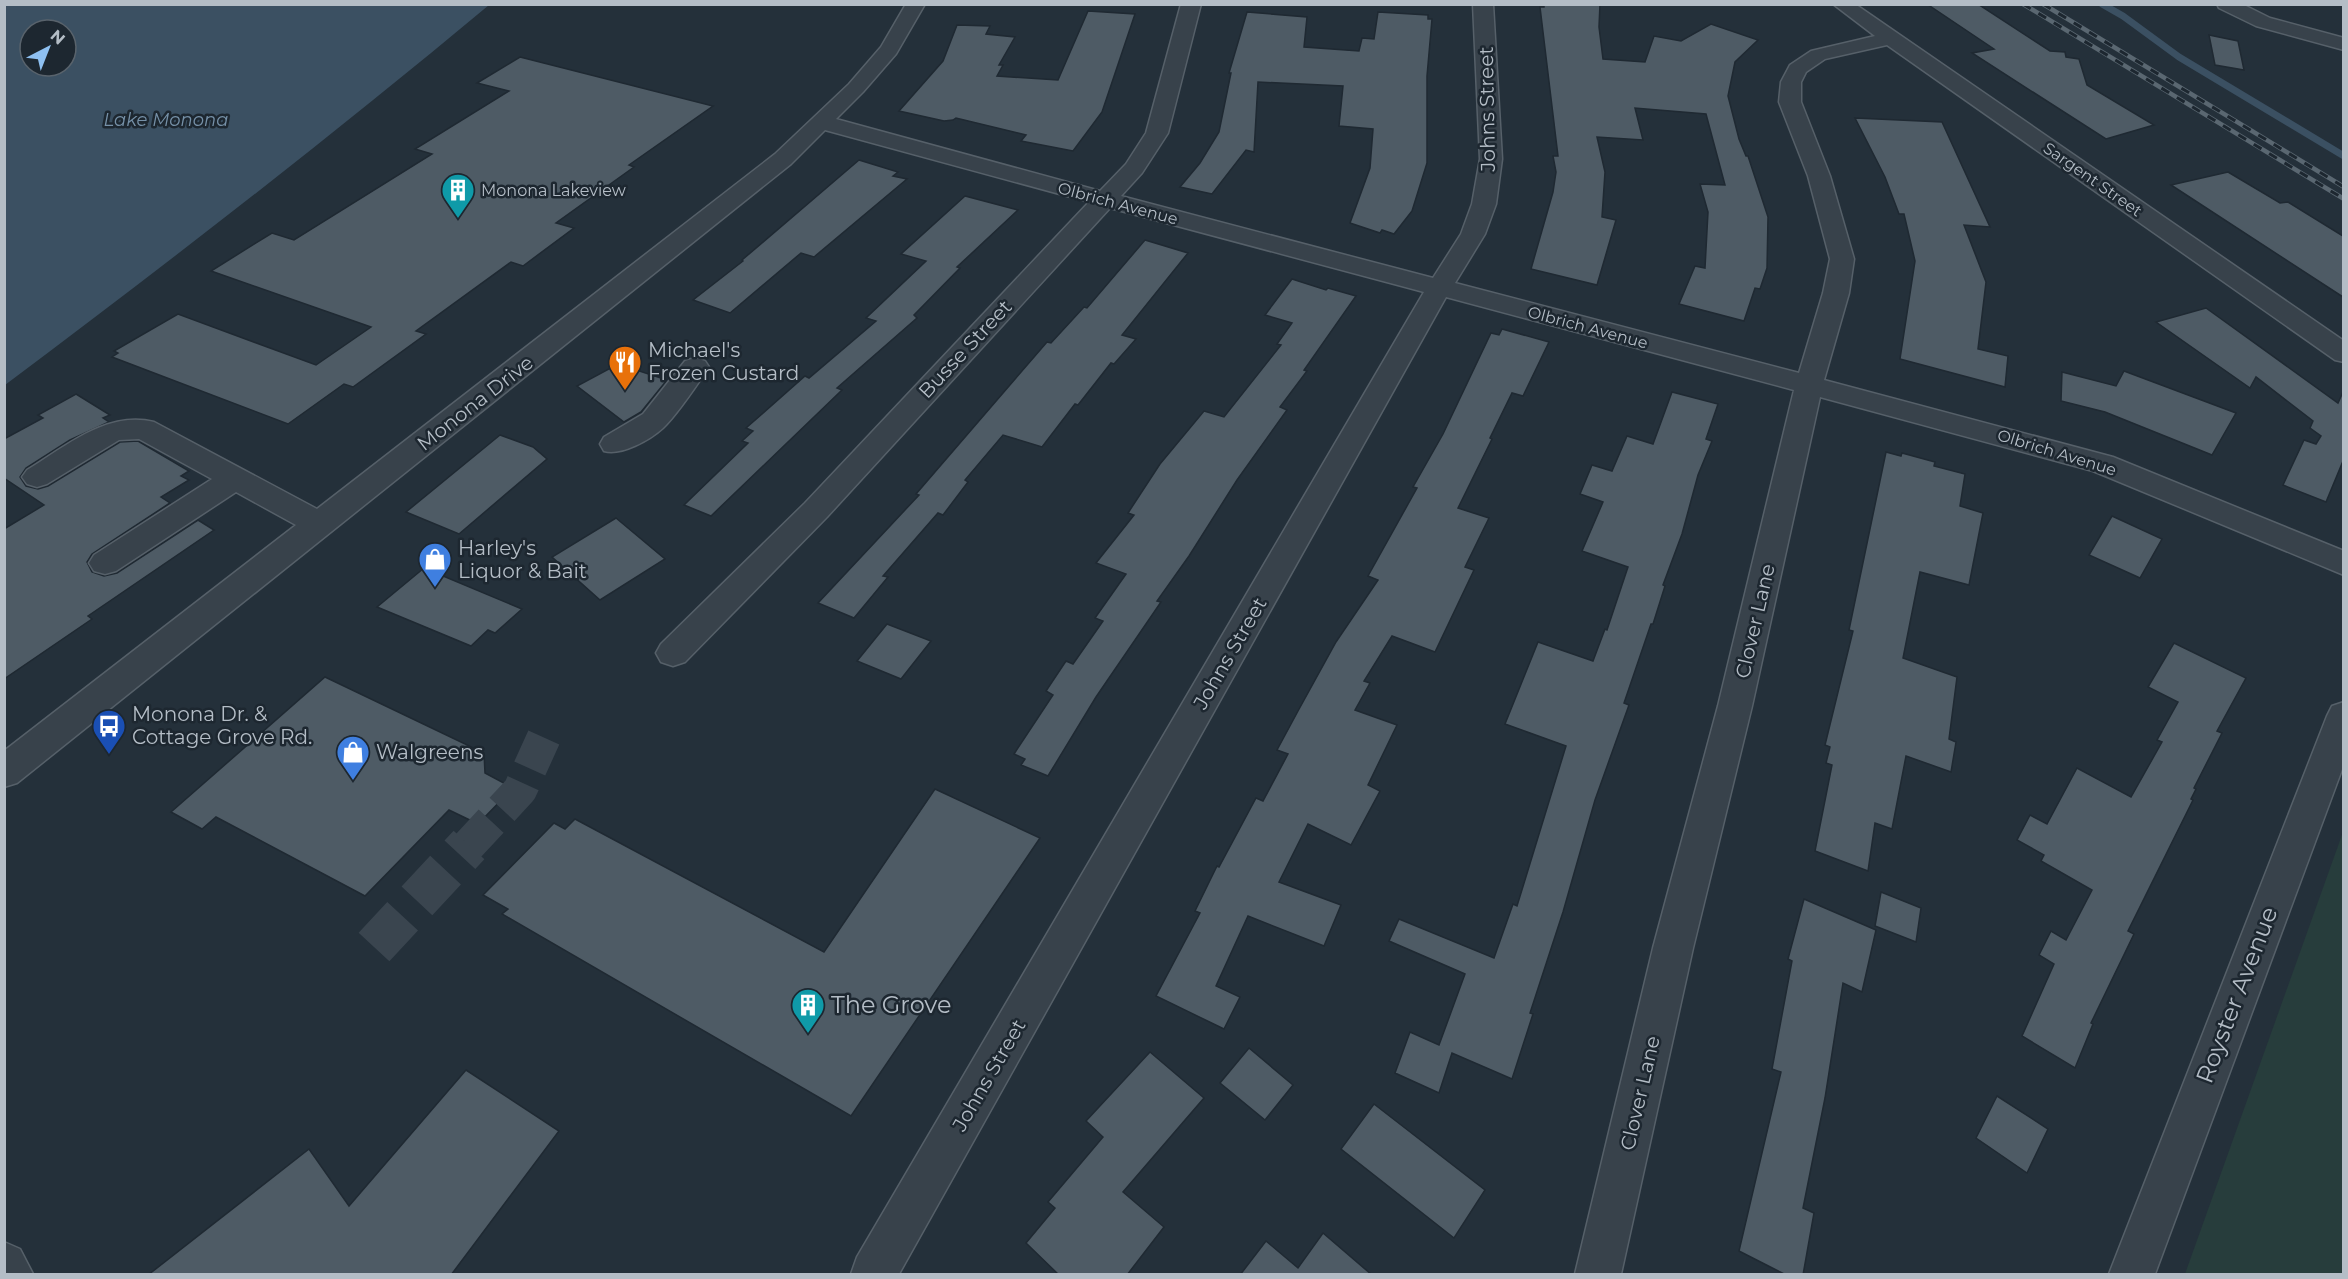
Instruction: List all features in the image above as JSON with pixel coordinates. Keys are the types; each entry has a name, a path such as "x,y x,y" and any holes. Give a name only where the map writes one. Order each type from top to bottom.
{"street":[{"name":"Monona Drive","path":"9,766 783,159 889,50 916,4"},
{"name":"Busse Street","path":"673,653 816,510 1134,168 1157,133 1191,4"},
{"name":"Johns Street","path":"874,1275 1439,288 1473,234 1484,204 1491,159 1483,4"},
{"name":"Sargent Street","path":"1842,4 2343,354"},
{"path":"2226,4 2260,21 2343,44"},
{"name":"Clover Lane","path":"1598,1275 1673,948 1735,706 1809,385 1836,293 1842,259 1819,176 1790,102 1791,82 1797,69 1818,55 1891,38"},
{"name":"Olbrich Avenue","path":"821,122 2103,464 2343,564"},
{"path":"614,444 653,421 695,367"},
{"path":"37,477 113,431 144,429 319,524"},
{"path":"105,562 235,478"},
{"name":"Royster Avenue","path":"2132,1275 2343,716"},
{"path":"4,1265 10,1275"}],"green space":[{"path":"2343,832 2343,1274 2185,1274"}],"water":[{"name":"Lake Monona","path":"5,4 489,4 370,103 5,385"}],"building":[{"path":"1544,4 1600,4 1599,27 1603,59 1645,62 1654,36 1681,41 1711,24 1758,40 1735,62 1728,96 1739,139 1748,156 1768,217 1767,268 1760,289 1755,288 1744,321 1679,304 1695,266 1705,268 1708,212 1700,184 1725,185 1706,114 1635,108 1643,140 1597,137 1605,172 1602,217 1616,220 1597,285 1531,269 1553,192 1556,172 1553,156 1558,156 1540,7 1544,7"},
{"path":"1927,4 1978,4 2050,51 2065,52 2066,57 2079,59 2087,85 2154,125 2106,139 1972,53 1994,49"},
{"path":"1088,11 1135,14 1102,112 1073,151 1021,141 1026,135 956,118 944,121 899,111 943,61 957,25 990,26 986,34 1015,37 999,65 1003,65 997,76 1058,80"},
{"path":"1247,12 1307,17 1304,47 1359,51 1362,38 1374,39 1378,12 1428,15 1428,19 1432,19 1427,76 1427,163 1412,211 1394,234 1382,230 1380,233 1350,223 1370,168 1373,129 1339,126 1343,86 1258,82 1254,152 1246,150 1212,194 1180,187 1200,163 1219,132 1231,73 1229,73"},
{"path":"2209,35 2238,41 2244,70 2215,65"},
{"path":"520,57 713,106 629,165 634,167 556,223 574,228 523,266 511,262 416,331 426,334 353,387 344,384 288,424 112,357 118,353 114,351 178,314 316,365 371,327 211,271 272,233 294,240 432,154 415,149 509,91 477,83"},
{"path":"1855,118 1942,122 1990,227 1964,225 1986,282 1978,349 2008,356 2005,387 1900,359 1915,261 1904,214 1899,214 1885,177"},
{"path":"859,160 898,172 893,176 907,179 814,257 801,253 730,313 693,300 743,261"},
{"path":"2228,172 2280,203 2288,202 2343,236 2343,297 2171,185"},
{"path":"965,196 1018,210 957,267 960,268 914,315 917,318 837,388 842,390 711,516 684,505 748,443 742,441 753,431 746,428 805,376 809,378 876,321 866,318 926,261 901,254"},
{"path":"1145,240 1188,253 1122,335 1136,339 1114,364 1111,363 1078,405 1075,404 1042,447 1003,435 965,480 968,482 943,515 938,513 883,576 888,577 854,618 818,603 919,495 916,494 1047,342 1051,343 1084,307 1087,308"},
{"path":"1292,279 1326,290 1328,288 1356,296 1304,370 1307,371 1280,407 1287,410 1237,480 1189,556 1157,601 1161,602 1096,697 1048,776 1021,765 1025,759 1014,754 1053,695 1046,691 1066,661 1073,664 1103,621 1095,618 1126,574 1096,563 1134,515 1128,513 1160,464 1204,411 1224,417 1281,345 1277,344 1292,323 1265,315"},
{"path":"2206,308 2338,403 2343,392 2343,461 2326,502 2283,485 2304,440 2316,444 2321,436 2310,428 2313,421 2256,377 2250,388 2156,322"},
{"path":"1502,329 1549,342 1523,396 1512,393 1458,508 1489,518 1465,567 1474,570 1435,652 1392,636 1364,681 1370,683 1355,710 1397,725 1368,785 1380,791 1351,845 1308,824 1279,882 1341,905 1324,946 1248,916 1216,986 1240,997 1224,1029 1156,996 1200,913 1195,911 1217,866 1219,867 1256,798 1263,801 1288,754 1277,750 1336,642 1378,580 1368,576 1417,488 1413,487 1443,434 1491,333 1499,335"},
{"name":"Michael's Frozen Custard","path":"618,364 667,380 641,412 624,422 577,386"},
{"path":"2124,371 2236,413 2212,455 2105,412 2061,401 2062,372 2116,386"},
{"path":"1672,392 1718,404 1706,439 1712,441 1698,475 1653,624 1651,624 1624,703 1629,705 1595,800 1512,1079 1452,1053 1439,1093 1395,1073 1410,1032 1439,1045 1465,974 1389,941 1399,919 1494,958 1513,904 1517,906 1566,746 1505,724 1538,642 1593,661 1605,629 1607,630 1628,567 1582,551 1603,502 1580,494 1592,465 1612,471 1627,436 1653,444"},
{"path":"76,394 110,415 103,418 109,422 70,440 26,468 20,477 26,486 38,489 48,486 120,442 138,441 189,471 181,476 189,480 161,497 170,503 92,554 87,562 92,572 104,576 117,573 198,520 214,530 88,616 92,619 4,679 4,529 44,505 4,478 4,439 43,418 38,415"},
{"path":"500,435 533,447 547,459 459,534 406,512"},
{"path":"1886,452 1901,456 1902,453 1935,462 1934,466 1965,474 1960,506 1983,513 1969,585 1920,572 1903,658 1957,677 1949,739 1956,742 1951,772 1906,756 1892,829 1875,823 1868,871 1815,851 1832,765 1826,763 1830,747 1825,745 1853,631 1849,630"},
{"path":"2112,516 2162,539 2140,578 2089,555"},
{"path":"616,518 665,559 600,600 552,557"},
{"name":"Harley's Liquor & Bait","path":"424,568 522,609 495,633 488,630 471,646 377,607"},
{"path":"887,624 931,641 901,679 857,661"},
{"path":"2174,643 2246,678 2217,731 2222,733 2194,788 2196,789 2191,799 2193,800 2128,931 2134,934 2091,1023 2093,1024 2075,1068 2022,1036 2054,964 2039,955 2051,931 2066,940 2092,890 2041,861 2044,855 2017,840 2030,815 2047,824 2077,768 2131,797 2162,742 2157,740 2178,702 2148,687"},
{"name":"Walgreens","path":"325,677 484,753 485,773 513,788 478,824 449,810 365,896 216,817 202,829 171,812"},
{"name":"The Grove","path":"935,789 1040,838 851,1116 502,914 508,909 483,895 554,823 565,829 575,819 824,952"},
{"path":"1881,892 1921,908 1916,942 1875,926"},
{"path":"1804,899 1876,930 1862,992 1843,983 1825,1098 1803,1208 1814,1213 1803,1275 1786,1275 1739,1251 1781,1072 1772,1069 1792,961 1788,959"},
{"path":"1249,1048 1293,1085 1265,1120 1220,1083"},
{"path":"1150,1052 1204,1098 1123,1192 1164,1227 1127,1275 1059,1275 1026,1243 1055,1208 1048,1202 1103,1137 1086,1121"},
{"path":"466,1070 559,1131 451,1275 148,1275 309,1149 349,1206"},
{"path":"1997,1096 2048,1129 2027,1173 1976,1138"},
{"path":"1374,1104 1485,1190 1454,1238 1341,1149"},
{"path":"1323,1233 1372,1275 1240,1275 1266,1241 1298,1268"}],"waterway":[{"path":"2102,4 2123,16 2179,57 2344,156"}],"tunnel":[{"path":"468,846 520,790 550,724"},
{"path":"374,947 469,845"}],"railway":[{"path":"2023,4 2344,199"},
{"path":"2043,4 2344,187"}],"place":[{"name":"Monona Lakeview","path":"458,219"},
{"name":"Michael's Frozen Custard","path":"625,391"},
{"name":"Harley's Liquor & Bait","path":"435,588"},
{"name":"Monona Dr. & Cottage Grove Rd.","path":"109,755"},
{"name":"Walgreens","path":"353,781"},
{"name":"The Grove","path":"808,1034"}]}
